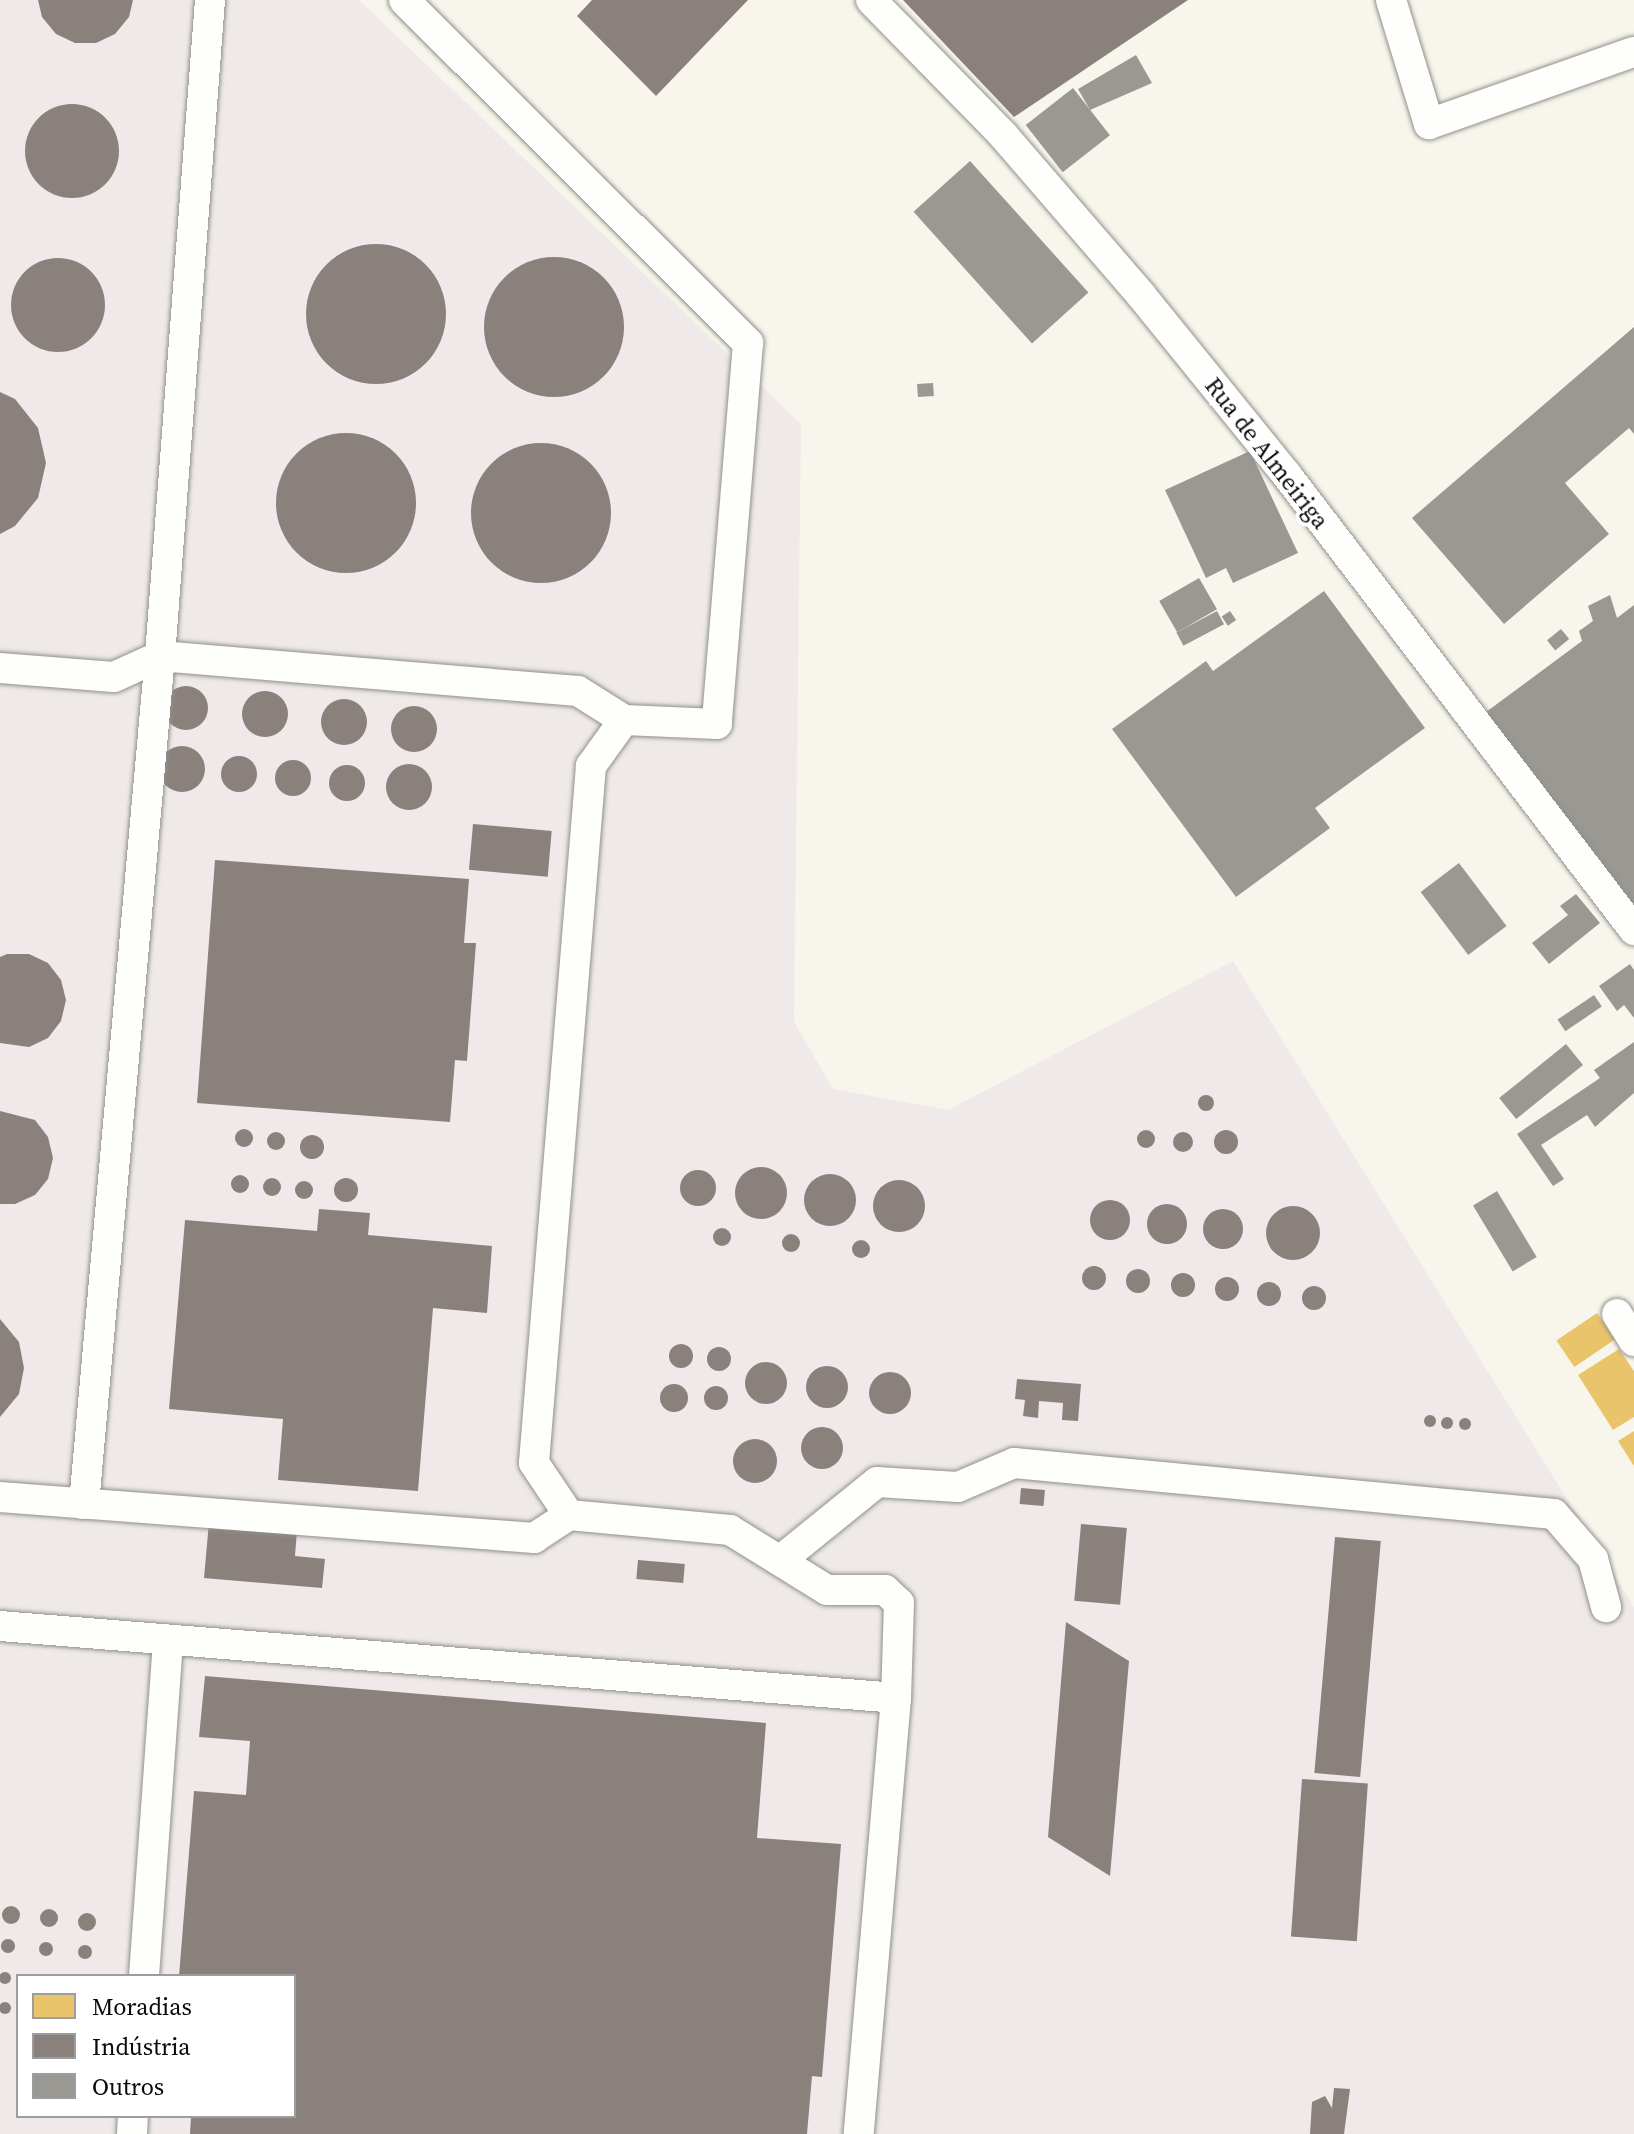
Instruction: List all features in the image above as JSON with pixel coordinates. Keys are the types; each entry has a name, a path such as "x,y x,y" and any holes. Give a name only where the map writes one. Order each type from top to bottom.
{"street":[{"path":"84,1504 160,656 210,0"},
{"path":"0,668 114,677 160,656 578,691 624,720 717,724 748,343 404,0"},
{"name":"Rua de Almeiriga","path":"871,0 1003,135 1141,295 1286,474 1634,930"},
{"path":"1391,0 1429,124 1634,52"},
{"path":"569,1515 534,1463 591,766 624,720"},
{"path":"1617,1314 1634,1341"},
{"path":"782,1559 877,1482 958,1487 1014,1463 1554,1514 1593,1559 1606,1607"},
{"path":"0,1497 534,1538 569,1515 730,1530 782,1559 827,1590 885,1590 899,1603 896,1698 859,2134"},
{"path":"0,1626 896,1698"},
{"path":"144,1974 168,1640"}],"shaded area":[{"path":"0,0 359,0 801,424 794,1022 833,1089 948,1110 1233,961 1634,1607 1634,2134 0,2134"}],"building: Moradias":[{"path":"1597,1313 1615,1340 1574,1367 1556,1340"},
{"path":"1619,1349 1634,1371 1634,1417 1613,1430 1578,1375"},
{"path":"1634,1431 1634,1466 1618,1441"}],"building: Indústria":[{"path":"38,0 133,0 129,17 115,34 96,43 75,43 56,34 42,17"},
{"path":"592,0 748,0 656,96 577,16"},
{"path":"903,0 1188,0 1014,117"},
{"path":"72,104 90,108 105,118 115,133 119,151 115,169 105,184 90,194 72,198 54,194 39,184 29,169 25,151 29,133 39,118 54,108"},
{"path":"376,244 403,249 425,265 441,287 446,314 441,341 425,363 403,379 376,384 349,379 327,363 311,341 306,314 311,287 327,265 349,249"},
{"path":"554,257 581,262 604,277 619,300 624,327 619,354 604,377 581,392 554,397 527,392 504,377 489,354 484,327 489,300 504,277 527,262"},
{"path":"58,258 76,262 91,272 101,287 105,305 101,323 91,338 76,348 58,352 40,348 25,338 15,323 11,305 15,287 25,272 40,262"},
{"path":"0,392 15,399 38,428 46,463 38,498 15,526 0,534"},
{"path":"346,433 373,438 396,453 411,476 416,503 411,530 396,553 373,568 346,573 319,568 296,553 281,530 276,503 281,476 296,453 319,438"},
{"path":"541,443 568,448 591,463 606,486 611,513 606,540 591,563 568,578 541,583 514,578 491,563 476,540 471,513 476,486 491,463 514,448"},
{"path":"186,686 202,692 208,708 202,724 186,730 170,724 164,708 170,692"},
{"path":"265,691 281,698 288,714 281,730 265,737 249,730 242,714 249,698"},
{"path":"344,699 360,706 367,722 360,738 344,745 328,738 321,722 328,706"},
{"path":"414,706 430,713 437,729 430,745 414,752 398,745 391,729 398,713"},
{"path":"182,746 198,753 205,769 198,785 182,792 166,785 159,769 166,753"},
{"path":"239,756 252,761 257,774 252,787 239,792 226,787 221,774 226,761"},
{"path":"293,760 306,765 311,778 306,791 293,796 280,791 275,778 280,765"},
{"path":"409,764 425,771 432,787 425,803 409,810 393,803 386,787 393,771"},
{"path":"347,765 360,770 365,783 360,796 347,801 334,796 329,783 334,770"},
{"path":"473,824 552,831 548,877 469,870"},
{"path":"215,860 469,879 464,943 476,943 467,1061 455,1060 450,1122 197,1103"},
{"path":"29,954 48,963 61,980 66,1000 61,1021 48,1038 29,1047 0,1043 0,957"},
{"path":"1203,1095 1209,1095 1214,1103 1212,1109 1203,1111 1198,1106 1198,1100"},
{"path":"0,1111 35,1120 48,1137 53,1158 48,1179 35,1195 15,1204 0,1204"},
{"path":"244,1129 253,1138 244,1147 235,1138"},
{"path":"1142,1130 1150,1130 1155,1139 1153,1146 1142,1148 1137,1143 1137,1135"},
{"path":"1226,1130 1235,1133 1238,1142 1235,1151 1226,1154 1217,1151 1214,1142 1217,1133"},
{"path":"272,1132 280,1132 285,1141 283,1148 272,1150 267,1145 267,1137"},
{"path":"1183,1132 1190,1135 1193,1142 1190,1149 1183,1152 1176,1149 1173,1142 1176,1135"},
{"path":"312,1135 321,1138 324,1147 321,1156 312,1159 303,1156 300,1147 303,1138"},
{"path":"761,1167 780,1174 787,1193 780,1212 761,1219 742,1212 735,1193 742,1174"},
{"path":"698,1170 710,1176 716,1188 710,1200 698,1206 686,1200 680,1188 686,1176"},
{"path":"830,1174 849,1181 856,1200 849,1219 830,1226 811,1219 804,1200 811,1181"},
{"path":"236,1175 244,1175 249,1184 247,1191 236,1193 231,1188 231,1180"},
{"path":"268,1178 276,1178 281,1187 279,1194 268,1196 263,1191 263,1183"},
{"path":"346,1178 357,1185 358,1190 351,1201 346,1202 335,1195 334,1190 341,1179"},
{"path":"899,1180 918,1187 925,1206 918,1225 899,1232 880,1225 873,1206 880,1187"},
{"path":"300,1181 308,1181 313,1190 311,1197 300,1199 295,1194 295,1186"},
{"path":"1110,1200 1124,1206 1130,1220 1124,1234 1110,1240 1096,1234 1090,1220 1096,1206"},
{"path":"1167,1204 1181,1210 1187,1224 1181,1238 1167,1244 1153,1238 1147,1224 1153,1210"},
{"path":"1293,1206 1312,1214 1320,1233 1312,1252 1293,1260 1274,1252 1266,1233 1274,1214"},
{"path":"319,1209 370,1213 368,1235 492,1246 487,1313 433,1308 418,1491 278,1480 283,1419 169,1409 185,1220 317,1231"},
{"path":"1223,1209 1237,1215 1243,1229 1237,1243 1223,1249 1209,1243 1203,1229 1209,1215"},
{"path":"722,1228 731,1237 722,1246 713,1237"},
{"path":"791,1234 800,1243 791,1252 782,1243"},
{"path":"861,1240 870,1249 861,1258 852,1249"},
{"path":"1094,1266 1103,1269 1106,1278 1103,1287 1094,1290 1085,1287 1082,1278 1085,1269"},
{"path":"1138,1269 1147,1272 1150,1281 1147,1290 1138,1293 1129,1290 1126,1281 1129,1272"},
{"path":"1183,1273 1192,1276 1195,1285 1192,1294 1183,1297 1174,1294 1171,1285 1174,1276"},
{"path":"1227,1277 1236,1280 1239,1289 1236,1298 1227,1301 1218,1298 1215,1289 1218,1280"},
{"path":"1269,1282 1278,1285 1281,1294 1278,1303 1269,1306 1260,1303 1257,1294 1260,1285"},
{"path":"1314,1286 1323,1289 1326,1298 1323,1307 1314,1310 1305,1307 1302,1298 1305,1289"},
{"path":"0,1319 19,1342 24,1368 19,1394 0,1417"},
{"path":"681,1344 692,1351 693,1356 686,1367 681,1368 670,1361 669,1356 676,1345"},
{"path":"719,1347 730,1354 731,1359 724,1370 719,1371 708,1364 707,1359 714,1348"},
{"path":"766,1362 781,1368 787,1383 781,1398 766,1404 751,1398 745,1383 751,1368"},
{"path":"827,1366 842,1372 848,1387 842,1402 827,1408 812,1402 806,1387 812,1372"},
{"path":"890,1372 905,1378 911,1393 905,1408 890,1414 875,1408 869,1393 875,1378"},
{"path":"1017,1379 1081,1384 1078,1421 1062,1420 1063,1403 1039,1401 1038,1418 1023,1416 1025,1400 1015,1399"},
{"path":"674,1384 684,1388 688,1398 684,1408 674,1412 664,1408 660,1398 664,1388"},
{"path":"716,1386 727,1393 728,1398 721,1409 716,1410 705,1403 704,1398 711,1387"},
{"path":"1430,1415 1436,1421 1430,1427 1424,1421"},
{"path":"1447,1417 1453,1423 1447,1429 1441,1423"},
{"path":"1465,1418 1471,1424 1465,1430 1459,1424"},
{"path":"822,1427 837,1433 843,1448 837,1463 822,1469 807,1463 801,1448 807,1433"},
{"path":"755,1439 771,1445 777,1461 771,1477 755,1483 739,1477 733,1461 739,1445"},
{"path":"1021,1488 1045,1490 1044,1506 1020,1504"},
{"path":"209,1522 297,1530 295,1556 325,1559 322,1588 204,1578"},
{"path":"1081,1524 1127,1528 1120,1605 1074,1601"},
{"path":"1335,1537 1381,1541 1360,1777 1314,1773"},
{"path":"638,1560 685,1564 683,1583 636,1579"},
{"path":"1066,1622 1129,1661 1110,1876 1048,1837"},
{"path":"205,1676 766,1723 757,1838 841,1844 822,2077 812,2076 807,2134 190,2134 191,2118 296,2118 296,1974 179,1974 194,1791 246,1795 250,1741 199,1737"},
{"path":"1302,1779 1368,1784 1357,1941 1291,1937"},
{"path":"11,1906 20,1915 11,1924 2,1915"},
{"path":"49,1909 58,1918 49,1927 40,1918"},
{"path":"87,1913 96,1922 87,1931 78,1922"},
{"path":"8,1939 15,1946 8,1953 1,1946"},
{"path":"46,1942 53,1949 46,1956 39,1949"},
{"path":"85,1945 92,1952 85,1959 78,1952"},
{"path":"5,1972 11,1978 5,1984 -1,1978"},
{"path":"5,2002 11,2008 5,2014 -1,2008"},
{"path":"1334,2088 1350,2089 1344,2134 1310,2134 1312,2102 1325,2096 1332,2108"}],"building: Outros":[{"path":"1136,55 1152,83 1090,110 1078,89"},
{"path":"1073,88 1110,135 1063,172 1026,125"},
{"path":"970,161 1088,293 1032,343 914,212"},
{"path":"1634,327 1634,434 1629,428 1565,483 1609,534 1504,624 1412,518"},
{"path":"933,383 934,396 918,397 917,384"},
{"path":"1250,451 1298,553 1233,583 1226,568 1206,578 1165,490"},
{"path":"1199,578 1217,609 1177,632 1159,601"},
{"path":"1324,591 1425,728 1315,808 1330,828 1236,897 1112,729 1206,661 1213,671"},
{"path":"1610,595 1617,618 1634,605 1634,919 1482,715 1582,641 1579,631 1593,621 1588,606"},
{"path":"1217,611 1224,624 1183,646 1176,633"},
{"path":"1230,611 1236,620 1228,626 1222,617"},
{"path":"1561,629 1569,639 1555,650 1547,640"},
{"path":"1459,863 1507,926 1468,955 1421,892"},
{"path":"1576,894 1600,923 1549,964 1532,943 1568,915 1560,906"},
{"path":"1630,964 1634,970 1634,1018 1624,1005 1617,1011 1599,986"},
{"path":"1594,995 1602,1007 1565,1031 1558,1020"},
{"path":"1634,1042 1634,1093 1595,1127 1587,1115 1541,1145 1564,1179 1553,1186 1517,1134 1600,1078 1594,1070"},
{"path":"1566,1044 1583,1065 1516,1119 1499,1098"},
{"path":"1497,1191 1537,1257 1513,1271 1473,1205"}]}
